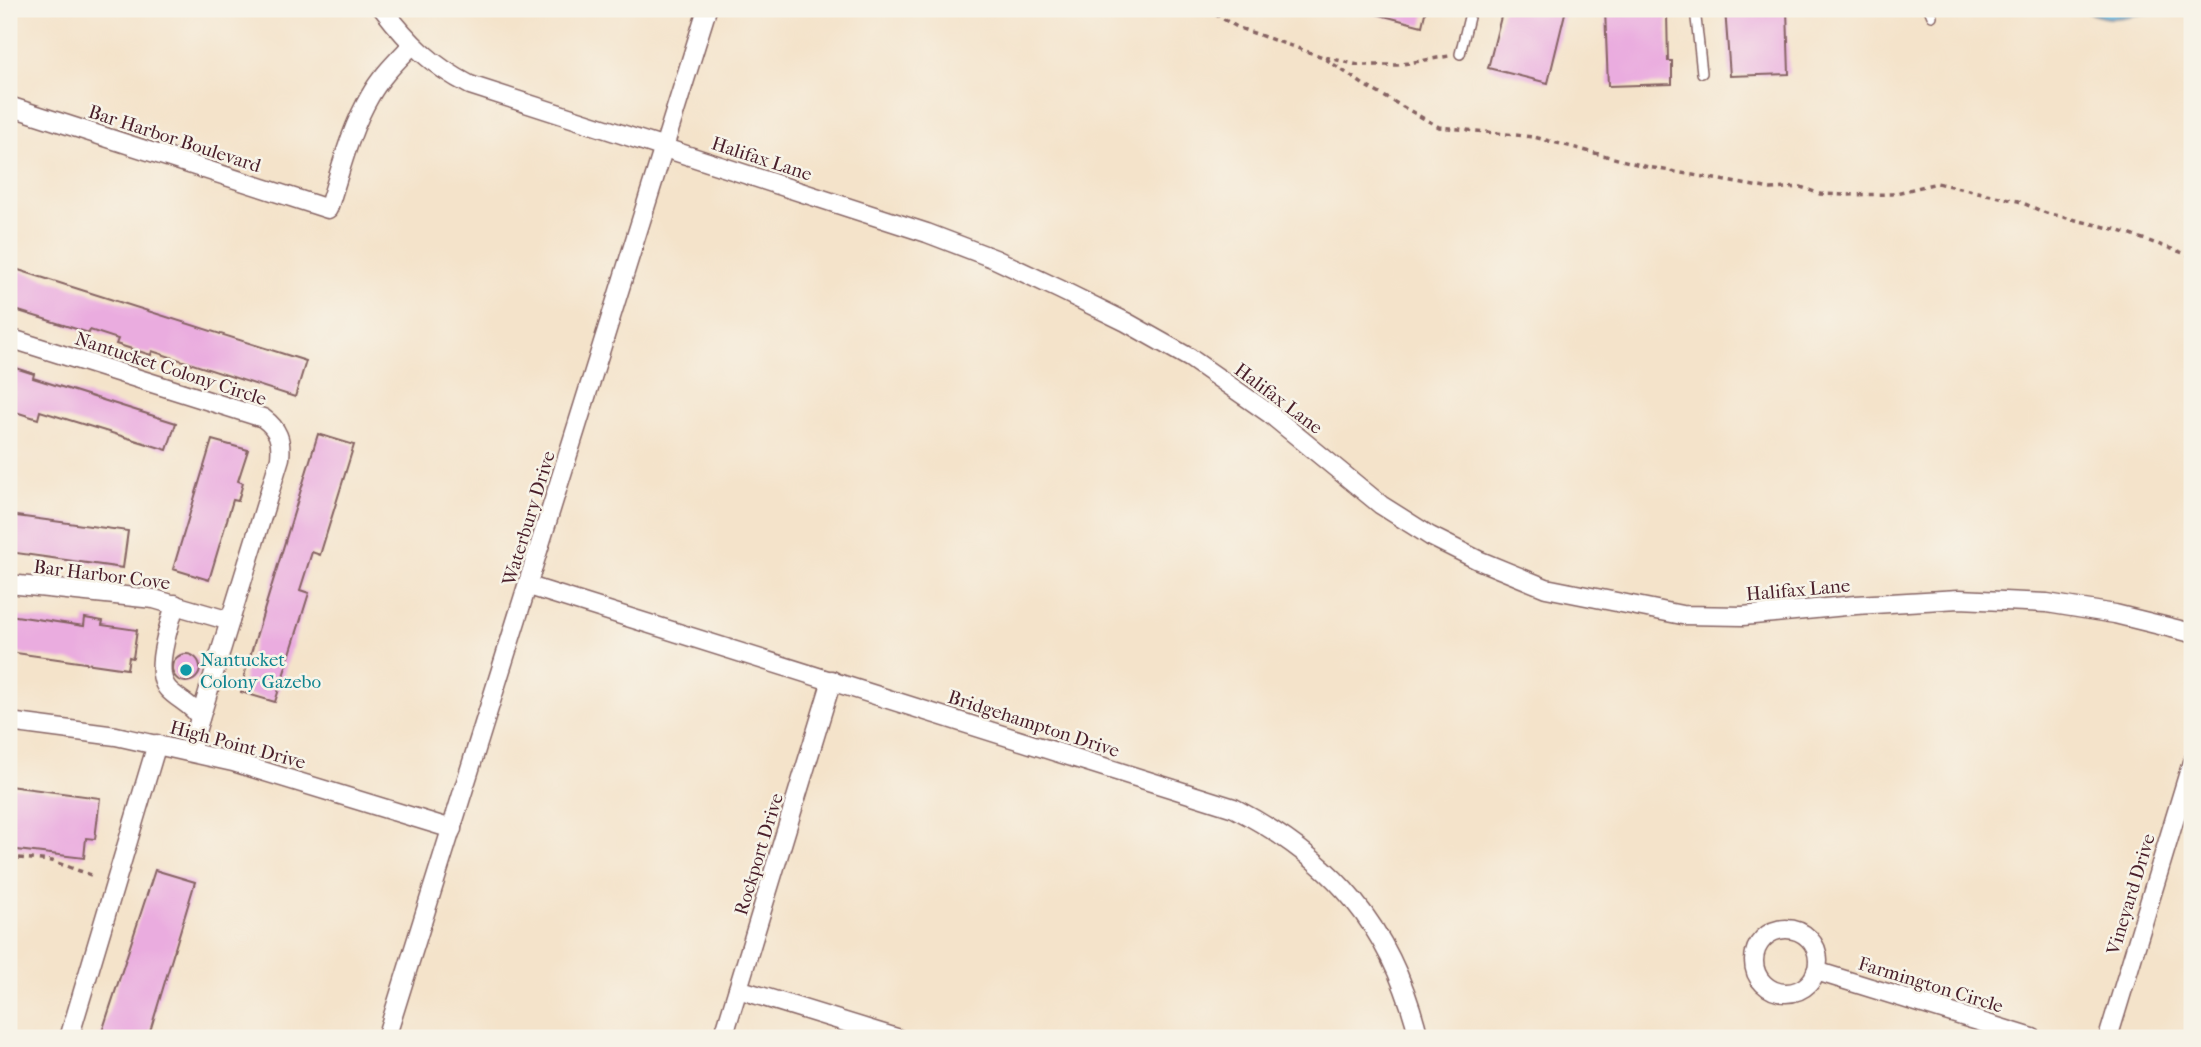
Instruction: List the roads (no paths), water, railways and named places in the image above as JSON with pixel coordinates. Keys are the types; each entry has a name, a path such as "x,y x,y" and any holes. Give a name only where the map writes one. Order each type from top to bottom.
{"street":[{"name":"Halifax Lane","path":"383,9 412,45 448,74 470,85 927,233 995,260 1115,317 1190,358 1258,406 1391,511 1430,536 1478,560 1546,588 1682,615 1743,616 1959,599 2047,603 2115,614 2192,633"},
{"name":"Waterbury Drive","path":"386,1038 708,9"},
{"name":"Bar Harbor Boulevard","path":"9,106 328,209 358,120 370,95 388,70 412,45"},
{"name":"Nantucket Colony Circle","path":"9,338 263,418 273,425 279,435 282,446 280,458 190,751"},
{"name":"Bar Harbor Cove","path":"9,584 148,598 230,621"},
{"name":"Bridgehampton Drive","path":"529,586 1234,808 1269,826 1302,849 1332,875 1358,905 1396,968 1419,1038"},
{"path":"175,604 161,676 170,691 200,718"},
{"name":"Rockport Drive","path":"723,1038 832,680"},
{"name":"High Point Drive","path":"9,722 116,736 190,751 276,774 452,829"},
{"path":"69,1038 157,744"},
{"name":"Vineyard Drive","path":"2108,1038 2192,762"},
{"name":"Farmington Circle","path":"1816,971 2034,1038"},
{"path":"738,989 897,1038"}],"lane":[{"path":"1460,54 1471,9"},
{"path":"1695,9 1702,74"}],"water":[{"path":"2081,9 2159,9 2155,12 2110,18"}],"place":[{"name":"Nantucket Colony Gazebo","path":"186,670"}]}
